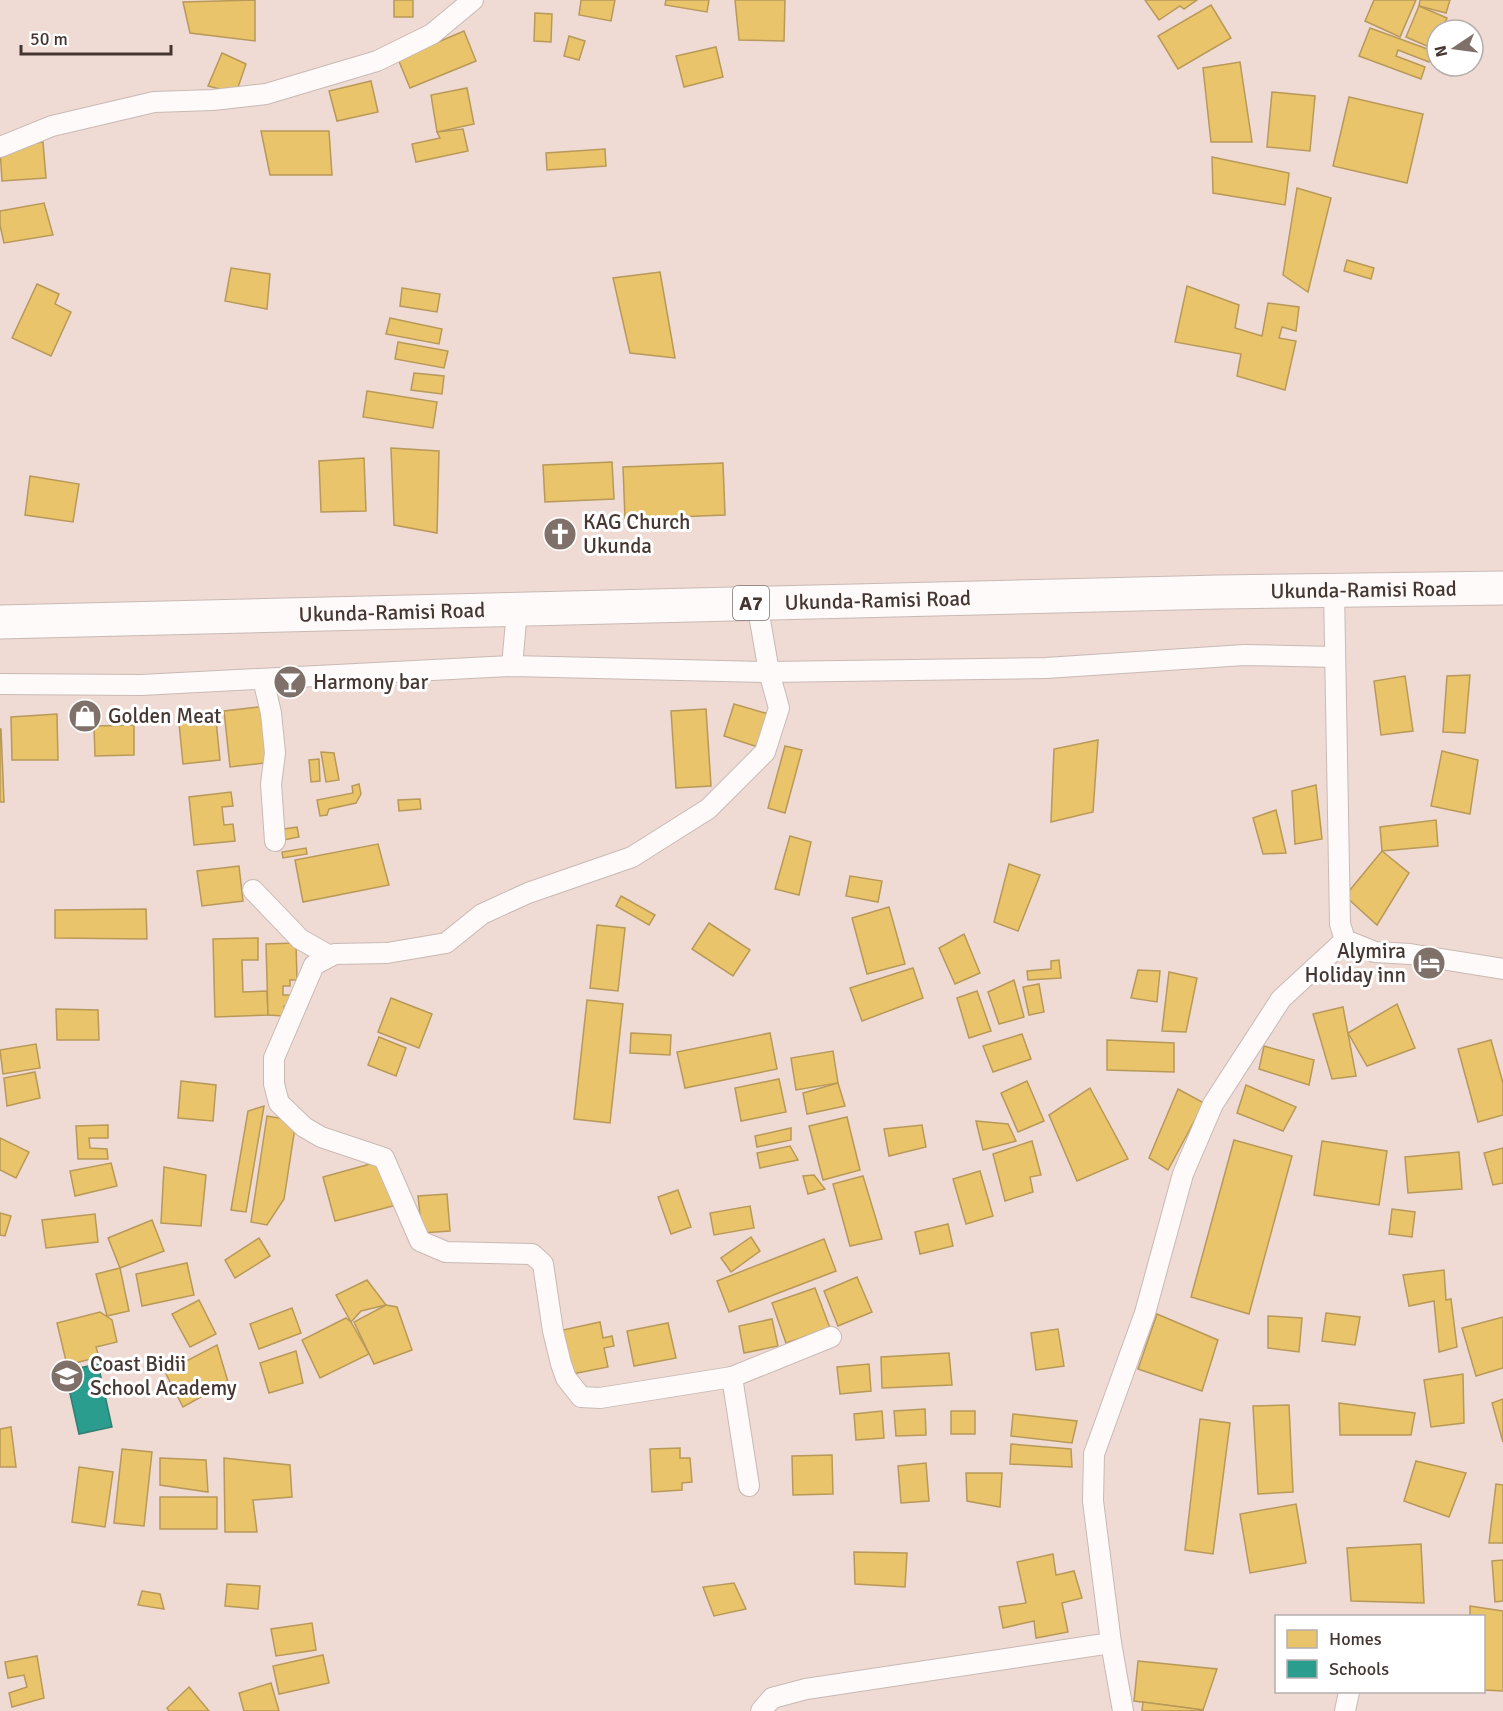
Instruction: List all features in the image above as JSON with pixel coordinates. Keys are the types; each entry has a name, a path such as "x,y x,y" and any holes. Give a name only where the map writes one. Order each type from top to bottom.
{"highway":[{"name":"Ukunda-Ramisi Road","path":"0,622 757,603 1503,588"}],"street":[{"path":"0,147 52,126 154,102 213,100 267,94 377,61 432,34 473,0"},
{"path":"1334,590 1340,924 1345,940"},
{"path":"757,603 769,672 779,708 765,752 708,809 632,857 528,893 482,914 446,943 387,953 335,954 314,965 274,1058 274,1084 279,1103 304,1127 321,1137 384,1158 420,1241 446,1252 532,1254 543,1264 553,1331 561,1364 566,1378 581,1397 600,1398 732,1377 831,1337"},
{"path":"512,666 517,609"},
{"path":"0,684 141,685 512,666 769,672 1046,668 1245,655 1335,657"},
{"path":"263,679 271,713 275,753 271,784 275,841"},
{"path":"253,890 300,939 330,956"},
{"path":"1345,940 1375,952 1410,954 1503,969"},
{"path":"1123,1711 1111,1643 1093,1501 1094,1454 1145,1312 1183,1174 1213,1104 1281,999 1345,940"},
{"path":"732,1377 749,1486"},
{"path":"760,1711 772,1698 806,1689 1111,1643"},
{"path":"1345,1711 1349,1693"}],"building: Homes":[{"path":"255,0 255,41 190,33 183,2"},
{"path":"394,0 413,0 413,17 394,17"},
{"path":"581,0 615,0 611,21 579,15"},
{"path":"666,0 709,0 707,12 665,5"},
{"path":"735,0 785,0 784,41 739,40"},
{"path":"1145,0 1197,0 1184,9 1180,6 1159,20"},
{"path":"1374,0 1416,0 1400,37 1365,21"},
{"path":"1420,0 1450,0 1446,13 1419,6"},
{"path":"1211,5 1231,38 1178,69 1158,36"},
{"path":"1419,6 1447,18 1425,18 1425,45 1406,37"},
{"path":"535,13 552,14 551,42 534,41"},
{"path":"1370,28 1425,48 1425,60 1398,50 1396,56 1425,67 1421,79 1359,56"},
{"path":"464,31 476,61 410,88 398,59"},
{"path":"569,36 585,41 579,60 564,56"},
{"path":"716,47 723,77 684,87 676,56"},
{"path":"222,53 246,64 236,93 208,86"},
{"path":"1240,62 1252,142 1211,142 1203,68"},
{"path":"371,81 378,112 337,121 329,91"},
{"path":"467,88 474,124 437,132 431,95"},
{"path":"1272,92 1315,96 1310,151 1267,147"},
{"path":"1349,97 1423,114 1407,183 1333,166"},
{"path":"463,129 468,151 416,162 412,144 440,138 437,132"},
{"path":"261,131 329,131 332,175 270,175"},
{"path":"43,142 46,178 2,181 0,149"},
{"path":"605,149 606,166 547,170 546,153"},
{"path":"1212,157 1289,173 1285,205 1213,193"},
{"path":"1297,188 1331,198 1308,292 1283,275"},
{"path":"44,203 53,235 4,243 0,211"},
{"path":"1347,260 1374,268 1371,279 1344,271"},
{"path":"231,268 270,274 267,309 225,301"},
{"path":"660,272 675,358 630,353 613,278"},
{"path":"37,284 59,294 55,304 71,312 51,356 12,338"},
{"path":"1187,286 1239,305 1235,328 1262,336 1268,303 1299,307 1296,331 1282,327 1279,338 1296,341 1285,390 1237,376 1241,354 1175,342"},
{"path":"402,288 440,294 437,312 400,306"},
{"path":"390,318 442,329 439,344 386,334"},
{"path":"398,342 448,351 444,368 395,359"},
{"path":"414,373 444,376 442,394 411,390"},
{"path":"367,391 437,402 433,428 363,417"},
{"path":"391,448 439,451 437,533 394,525"},
{"path":"364,458 366,511 321,512 319,461"},
{"path":"612,462 614,499 545,502 543,465"},
{"path":"723,463 725,515 625,519 623,467"},
{"path":"30,476 79,484 73,522 25,515"},
{"path":"1470,675 1465,733 1443,732 1447,676"},
{"path":"1405,676 1413,731 1381,735 1374,681"},
{"path":"734,704 772,715 761,748 724,736"},
{"path":"266,706 272,762 230,767 224,711"},
{"path":"706,709 711,786 676,788 671,711"},
{"path":"215,710 220,760 183,764 178,713"},
{"path":"57,714 58,760 12,760 11,717"},
{"path":"134,725 134,755 95,756 94,726"},
{"path":"1,729 4,802 0,802"},
{"path":"1098,740 1093,812 1051,822 1054,749"},
{"path":"785,746 802,750 785,813 768,808"},
{"path":"1442,751 1478,760 1470,814 1431,806"},
{"path":"321,752 334,753 339,780 326,782"},
{"path":"319,759 320,781 311,782 309,760"},
{"path":"359,784 361,794 356,803 329,809 327,815 320,816 317,800 353,793 352,786"},
{"path":"1316,785 1322,839 1295,844 1292,791"},
{"path":"231,792 233,806 222,807 224,825 233,824 235,841 194,845 189,797"},
{"path":"420,799 421,809 399,811 398,800"},
{"path":"1276,810 1286,853 1263,854 1253,818"},
{"path":"1436,820 1438,846 1382,851 1380,827"},
{"path":"297,827 299,837 278,841 277,830"},
{"path":"790,836 811,842 799,895 775,889"},
{"path":"378,844 389,885 303,902 295,860"},
{"path":"306,848 307,854 283,858 282,852"},
{"path":"1382,851 1409,873 1377,925 1345,896"},
{"path":"1009,864 1040,875 1018,931 994,922"},
{"path":"239,866 243,901 202,906 197,871"},
{"path":"850,876 882,881 878,902 846,896"},
{"path":"621,896 655,915 649,925 616,906"},
{"path":"889,907 905,964 867,974 852,918"},
{"path":"146,909 147,939 55,938 55,910"},
{"path":"709,923 750,950 733,976 692,949"},
{"path":"597,925 625,928 618,991 590,988"},
{"path":"964,934 980,973 955,984 939,948"},
{"path":"258,938 258,960 242,960 243,992 267,991 268,1015 215,1017 213,939"},
{"path":"296,943 297,980 290,980 290,986 283,986 283,995 290,995 290,1005 284,1006 284,1016 268,1015 266,944"},
{"path":"1059,960 1061,978 1028,980 1027,971 1051,969 1051,961"},
{"path":"913,968 923,998 862,1021 850,988"},
{"path":"1138,970 1160,971 1157,1002 1131,998"},
{"path":"1169,972 1197,978 1186,1032 1162,1031"},
{"path":"1014,980 1024,1017 999,1024 988,992"},
{"path":"1039,984 1044,1012 1029,1015 1023,987"},
{"path":"977,991 991,1031 969,1038 957,998"},
{"path":"391,998 432,1014 419,1048 378,1032"},
{"path":"587,1000 623,1004 610,1123 574,1119"},
{"path":"1397,1004 1415,1048 1367,1066 1348,1033"},
{"path":"1343,1007 1356,1076 1332,1079 1313,1014"},
{"path":"56,1009 98,1010 99,1040 57,1040"},
{"path":"631,1033 671,1035 670,1055 630,1053"},
{"path":"770,1033 777,1069 685,1088 677,1052"},
{"path":"1022,1034 1031,1059 993,1072 983,1046"},
{"path":"379,1037 406,1048 396,1076 368,1065"},
{"path":"1107,1040 1174,1043 1174,1072 1107,1070"},
{"path":"1491,1040 1503,1083 1503,1115 1478,1122 1458,1049"},
{"path":"36,1044 40,1068 3,1074 0,1050"},
{"path":"1264,1046 1314,1060 1309,1085 1259,1069"},
{"path":"833,1051 838,1083 796,1090 791,1058"},
{"path":"35,1072 40,1098 7,1106 4,1078"},
{"path":"779,1079 786,1112 741,1121 735,1088"},
{"path":"181,1081 216,1085 213,1121 178,1118"},
{"path":"1027,1081 1044,1121 1018,1132 1001,1093"},
{"path":"838,1083 845,1106 807,1114 803,1093"},
{"path":"1246,1085 1296,1107 1283,1131 1237,1113"},
{"path":"1090,1088 1128,1159 1077,1181 1049,1115"},
{"path":"1178,1089 1204,1103 1168,1170 1149,1158"},
{"path":"264,1106 246,1212 231,1210 248,1111"},
{"path":"267,1116 296,1121 284,1199 267,1225 251,1222"},
{"path":"847,1117 860,1170 823,1180 809,1126"},
{"path":"976,1121 1008,1124 1016,1141 983,1150"},
{"path":"108,1125 108,1138 89,1138 90,1148 107,1149 108,1159 78,1159 76,1126"},
{"path":"922,1125 926,1147 889,1156 884,1129"},
{"path":"791,1128 791,1140 757,1147 755,1136"},
{"path":"0,1138 29,1152 16,1178 0,1170"},
{"path":"1234,1140 1292,1156 1249,1314 1191,1297"},
{"path":"1032,1141 1041,1175 1030,1177 1033,1192 1005,1201 993,1154"},
{"path":"1322,1141 1387,1151 1379,1205 1314,1195"},
{"path":"790,1146 798,1160 760,1168 757,1153"},
{"path":"1503,1148 1503,1183 1493,1185 1484,1153"},
{"path":"1459,1152 1462,1189 1408,1193 1405,1157"},
{"path":"381,1161 393,1206 335,1221 323,1177"},
{"path":"111,1163 117,1186 75,1196 70,1171"},
{"path":"164,1167 206,1175 201,1226 161,1223"},
{"path":"980,1171 993,1216 966,1224 953,1179"},
{"path":"814,1175 825,1189 808,1194 803,1176"},
{"path":"863,1176 882,1239 850,1246 833,1184"},
{"path":"678,1190 691,1227 671,1234 658,1197"},
{"path":"447,1194 450,1231 422,1233 418,1196"},
{"path":"750,1206 754,1228 714,1235 710,1213"},
{"path":"1392,1209 1415,1212 1412,1237 1389,1234"},
{"path":"0,1213 11,1216 5,1236 0,1235"},
{"path":"95,1214 98,1242 46,1248 42,1220"},
{"path":"152,1220 164,1251 120,1268 108,1238"},
{"path":"948,1224 953,1246 920,1254 915,1232"},
{"path":"751,1237 760,1251 731,1272 721,1258"},
{"path":"259,1238 270,1256 235,1278 225,1260"},
{"path":"824,1239 836,1271 729,1312 717,1281"},
{"path":"187,1263 194,1295 142,1306 136,1274"},
{"path":"120,1268 129,1311 107,1316 96,1274"},
{"path":"1444,1270 1446,1300 1451,1299 1457,1347 1439,1352 1434,1301 1409,1306 1403,1275"},
{"path":"857,1277 872,1312 838,1326 824,1291"},
{"path":"367,1280 386,1305 361,1311 351,1322 336,1295"},
{"path":"815,1288 830,1328 786,1343 772,1303"},
{"path":"199,1300 216,1334 190,1347 172,1314"},
{"path":"386,1305 397,1307 412,1350 374,1364 354,1322"},
{"path":"292,1308 301,1333 259,1349 250,1324"},
{"path":"100,1312 112,1320 117,1342 96,1347 99,1357 67,1365 57,1323"},
{"path":"1326,1313 1360,1317 1355,1345 1322,1341"},
{"path":"1157,1314 1218,1340 1202,1391 1138,1369"},
{"path":"1268,1316 1302,1318 1299,1352 1268,1348"},
{"path":"1503,1317 1503,1368 1476,1376 1462,1328"},
{"path":"346,1318 351,1322 369,1354 320,1378 302,1340"},
{"path":"772,1319 778,1346 744,1353 739,1326"},
{"path":"600,1322 603,1338 612,1336 614,1346 604,1348 608,1367 572,1374 563,1330"},
{"path":"668,1323 676,1358 634,1366 627,1331"},
{"path":"1058,1329 1064,1366 1036,1370 1031,1333"},
{"path":"217,1345 228,1382 183,1407 165,1372"},
{"path":"296,1351 303,1383 269,1393 260,1363"},
{"path":"949,1353 952,1385 882,1388 881,1357"},
{"path":"869,1364 871,1391 840,1394 837,1367"},
{"path":"1463,1374 1464,1423 1431,1427 1424,1380"},
{"path":"1503,1399 1503,1442 1492,1403"},
{"path":"1339,1403 1415,1413 1411,1435 1340,1435"},
{"path":"1289,1405 1293,1492 1258,1494 1253,1406"},
{"path":"925,1409 926,1435 896,1436 894,1411"},
{"path":"882,1411 884,1438 856,1440 854,1414"},
{"path":"951,1411 975,1411 975,1434 951,1434"},
{"path":"1013,1414 1077,1421 1072,1443 1011,1436"},
{"path":"1200,1419 1230,1423 1213,1554 1185,1550"},
{"path":"11,1427 16,1467 0,1467 0,1429"},
{"path":"1011,1444 1071,1449 1072,1467 1010,1464"},
{"path":"680,1448 680,1458 690,1458 692,1482 682,1483 682,1490 652,1492 650,1449"},
{"path":"122,1449 152,1452 144,1526 114,1523"},
{"path":"832,1455 833,1494 793,1495 792,1456"},
{"path":"160,1458 206,1460 208,1492 160,1485"},
{"path":"224,1458 290,1465 292,1497 253,1500 257,1532 225,1532"},
{"path":"1416,1461 1466,1473 1449,1517 1404,1501"},
{"path":"926,1463 929,1501 901,1503 898,1466"},
{"path":"79,1467 113,1472 105,1527 72,1522"},
{"path":"966,1473 1002,1473 1000,1507 967,1501"},
{"path":"1496,1484 1503,1485 1503,1543 1489,1543"},
{"path":"160,1497 217,1497 217,1529 160,1529"},
{"path":"1296,1504 1306,1563 1250,1573 1240,1514"},
{"path":"1421,1544 1424,1603 1351,1601 1347,1548"},
{"path":"854,1552 907,1553 905,1587 855,1584"},
{"path":"1053,1554 1056,1575 1074,1571 1082,1598 1062,1603 1068,1632 1036,1638 1034,1621 1003,1628 999,1607 1026,1603 1017,1562"},
{"path":"1503,1560 1503,1601 1495,1602 1492,1561"},
{"path":"734,1583 746,1609 714,1616 703,1587"},
{"path":"227,1584 260,1586 258,1609 225,1606"},
{"path":"142,1591 160,1594 164,1609 138,1605"},
{"path":"1470,1606 1503,1611 1503,1691 1485,1690 1485,1615 1470,1615"},
{"path":"312,1623 316,1650 276,1656 271,1629"},
{"path":"323,1655 329,1683 279,1694 273,1666"},
{"path":"37,1656 44,1698 12,1707 9,1693 27,1687 24,1675 8,1678 5,1662"},
{"path":"1138,1661 1217,1669 1203,1710 1134,1701"},
{"path":"271,1683 279,1711 244,1711 239,1693"},
{"path":"189,1687 209,1711 169,1711 167,1708"},
{"path":"1143,1702 1203,1710 1203,1711 1142,1711"}],"building: Schools":[{"path":"98,1364 112,1427 79,1434 65,1371"}],"place":[{"name":"KAG Church Ukunda","path":"560,534"},
{"name":"Harmony bar","path":"290,682"},
{"name":"Golden Meat","path":"85,716"},
{"name":"Alymira Holiday inn","path":"1429,963"},
{"name":"Coast Bidii School Academy","path":"67,1376"}]}
